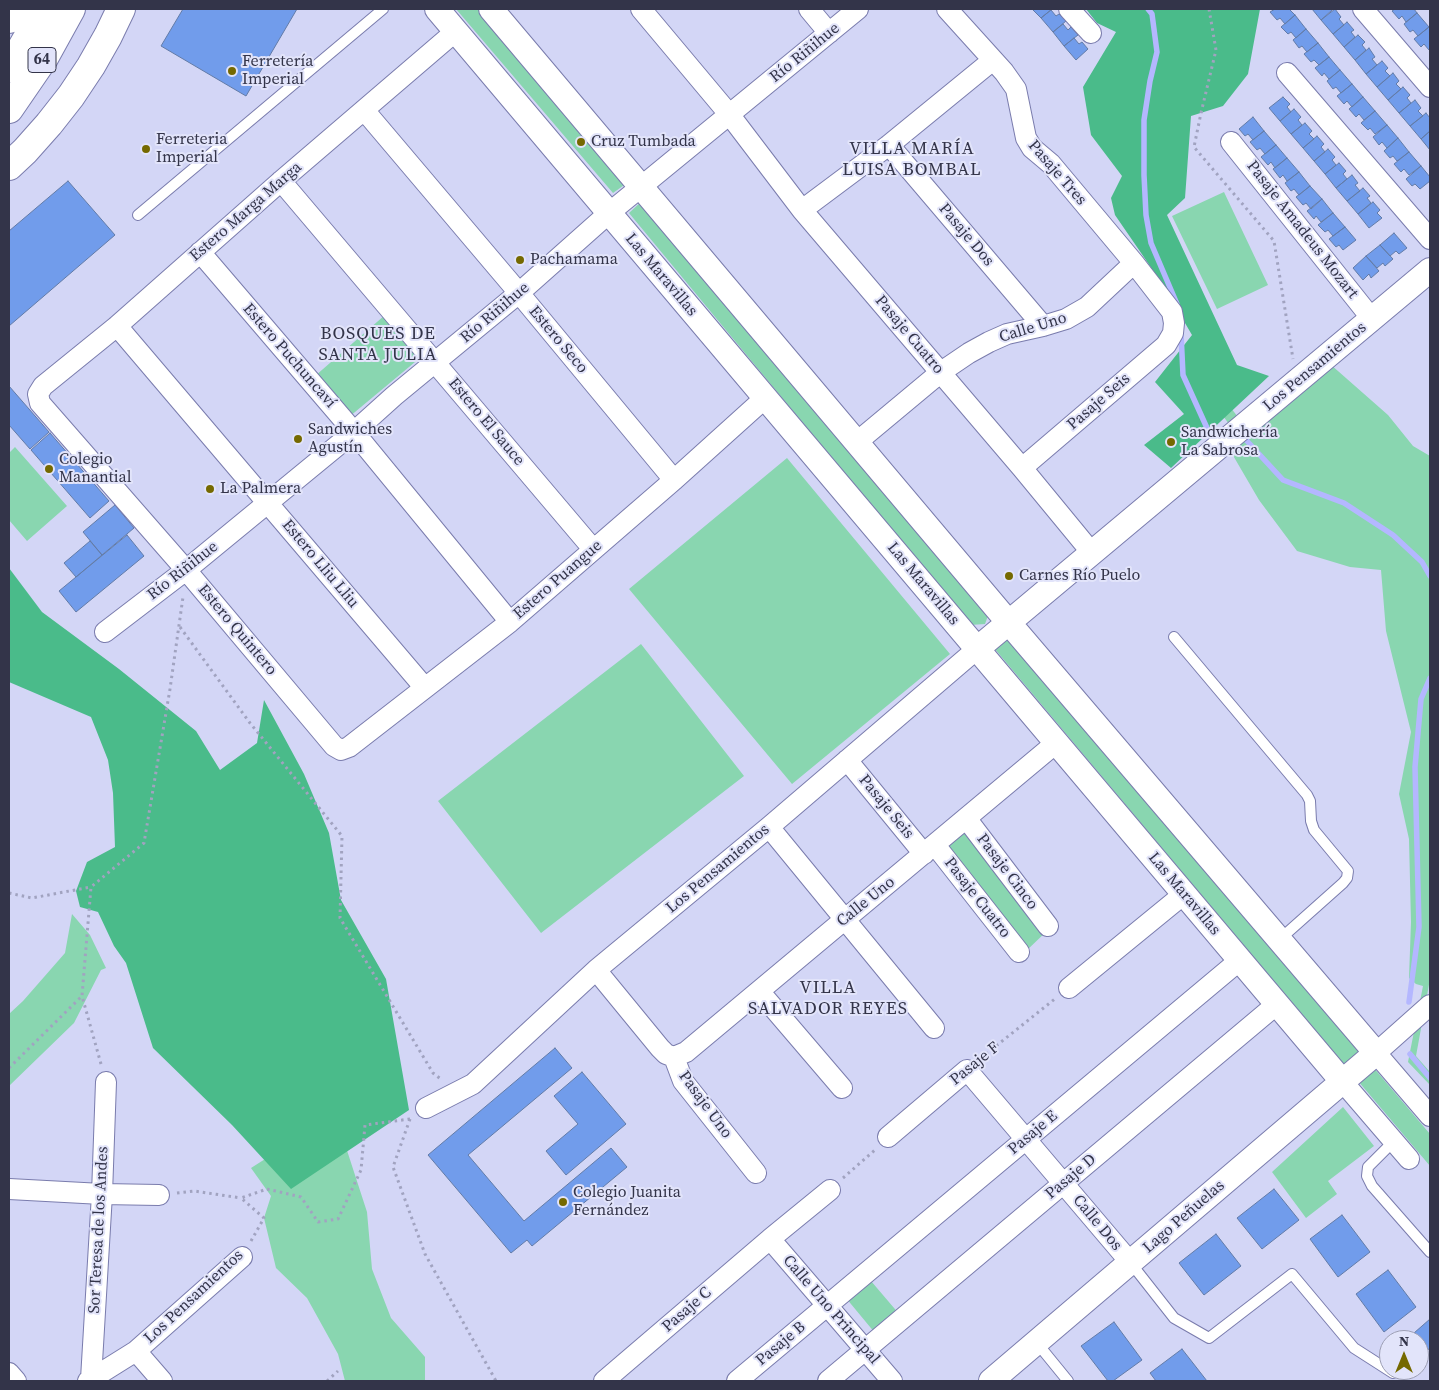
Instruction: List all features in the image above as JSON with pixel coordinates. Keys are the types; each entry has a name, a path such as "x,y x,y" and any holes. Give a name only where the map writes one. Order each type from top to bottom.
{"highway":[{"path":"9,19 14,9"},
{"name":"64","path":"9,68 44,9"},
{"name":"64","path":"9,109 44,58 71,9"},
{"path":"9,166 49,124 71,96 103,43 120,9"}],"street":[{"name":"Las Maravillas","path":"437,9 1409,1160"},
{"path":"492,9 1009,623 1430,1116"},
{"name":"Pasaje Cuatro","path":"641,9 729,114 802,210 941,372 1092,553"},
{"path":"809,9 829,33"},
{"name":"Río Riñihue","path":"105,632 186,570 354,432 394,396 519,293 609,213 858,9"},
{"name":"Pasaje Tres","path":"947,9 1016,88 1026,138 1032,148 1051,164 1134,263 1172,312 1173,334"},
{"path":"1069,9 1091,34"},
{"path":"1363,9 1430,86"},
{"name":"Estero Marga Marga","path":"38,394 43,386 117,326 281,181 456,31"},
{"path":"802,210 889,144 993,60"},
{"path":"1287,74 1430,239"},
{"name":"Estero Seco","path":"364,110 674,480"},
{"name":"Pasaje Amadeus Mozart","path":"1231,142 1372,319"},
{"name":"Pasaje Dos","path":"889,144 1043,326"},
{"name":"Estero El Sauce","path":"281,181 594,549"},
{"name":"Estero Puchuncaví","path":"200,252 354,432 510,622"},
{"name":"Calle Uno","path":"857,442 941,372 969,353 1007,334 1066,319 1087,307 1134,263"},
{"name":"Los Pensamientos","path":"418,1113 473,1084 596,970 769,827 977,649 1430,270"},
{"name":"Estero Lliu Lliu","path":"117,326 425,688"},
{"name":"Pasaje Seis","path":"1022,468 1166,345 1173,334"},
{"name":"Estero Quintero","path":"38,394 40,403 186,570 334,746 342,750"},
{"name":"Estero Puangue","path":"342,750 349,747 510,622 674,480 765,398"},
{"name":"Calle Uno","path":"674,1057 686,1052 1056,743"},
{"name":"Pasaje Seis","path":"847,760 929,850"},
{"name":"Pasaje Cinco","path":"966,818 1048,926"},
{"path":"769,827 846,918 934,1028"},
{"name":"Pasaje Cuatro","path":"929,850 1020,952"},
{"path":"1069,988 1184,894"},
{"name":"Pasaje E","path":"826,1306 1240,960"},
{"name":"Pasaje Uno","path":"596,970 660,1048 666,1054 674,1057 683,1081 756,1173"},
{"path":"759,991 842,1088"},
{"name":"Pasaje D","path":"828,1381 1276,1004"},
{"path":"1376,1053 1428,1011"},
{"name":"Lago Peñuelas","path":"991,1381 1376,1053"},
{"name":"Calle Dos","path":"967,1070 1130,1262"},
{"name":"Pasaje F","path":"888,1138 967,1070"},
{"name":"Sor Teresa de los Andes","path":"90,1380 102,1194 106,1082"},
{"path":"9,1189 159,1195"},
{"path":"770,1240 830,1190"},
{"name":"Calle Uno Principal","path":"770,1240 892,1381"},
{"name":"Pasaje C","path":"604,1381 770,1240"},
{"name":"Los Pensamientos","path":"90,1380 136,1351 242,1257"},
{"name":"Pasaje B","path":"737,1381 826,1306"},
{"path":"136,1351 162,1381"},
{"path":"9,1373 16,1381"}],"lane":[{"path":"138,215 383,9"},
{"path":"1174,637 1307,795 1310,801 1310,821 1314,830 1348,872 1347,878 1343,883 1279,940"},
{"path":"1394,1142 1368,1167 1367,1176 1372,1186 1430,1252"},
{"path":"1130,1262 1174,1318 1209,1338 1292,1274 1354,1348 1379,1364"},
{"path":"1037,1343 1068,1381"}],"path":[{"path":"1274,241 1296,382"},
{"path":"9,893 32,898 92,887 144,843 180,626 186,570"},
{"path":"180,626 250,724 342,836 340,918 433,1073 457,1092"},
{"path":"92,887 82,996 106,1082"},
{"name":"Pasaje F","path":"967,1070 1069,988"},
{"path":"9,1068 82,996"},
{"path":"159,1195 194,1191 241,1198 267,1189 301,1197 318,1222 338,1219 361,1170 365,1124 418,1113"},
{"path":"418,1113 393,1167 425,1254 496,1381"},
{"path":"830,1190 888,1138"},
{"name":"Los Pensamientos","path":"241,1198 264,1218 242,1257"},
{"path":"327,1381 338,1371"}],"green space":[{"path":"456,9 479,9 627,183 613,193"},
{"path":"1086,9 1260,9 1248,74 1223,106 1191,116 1185,198 1167,215 1237,365 1269,376 1171,468 1144,445 1184,414 1155,382 1192,335 1161,282 1115,215 1111,198 1122,176 1091,135 1083,87 1116,32 1097,23"},
{"path":"1150,166 1221,395 1251,434 1330,364 1388,415 1413,446 1430,456 1430,979 1416,1056 1430,1072 1430,1085 1408,1062 1423,986 1416,984 1409,978 1411,922 1409,839 1399,794 1411,732 1386,631 1381,570 1350,567 1297,551 1259,500 1231,452 1242,442 1218,409 1206,354 1153,228"},
{"path":"1224,192 1268,285 1217,309 1172,216"},
{"path":"642,201 989,613 985,624 970,625 629,213"},
{"path":"385,315 421,357 349,417 315,376"},
{"path":"15,447 67,506 27,541 9,520 9,453"},
{"path":"787,458 950,654 792,784 629,589"},
{"path":"9,568 42,612 119,669 196,731 220,770 257,743 264,700 304,774 329,833 341,900 386,979 409,1110 291,1189 232,1125 153,1048 126,963 114,946 98,912 80,907 76,891 87,862 115,847 113,793 108,760 91,717 9,682"},
{"path":"1008,636 1359,1052 1344,1065 994,648"},
{"path":"641,644 744,776 541,933 438,801"},
{"path":"965,823 1048,930 1025,952 939,846"},
{"path":"72,914 90,935 106,968 101,970 74,1023 9,1086 9,1014 23,1001 65,953"},
{"path":"1373,1067 1430,1134 1430,1166 1358,1081"},
{"path":"1343,1107 1374,1146 1328,1181 1337,1194 1306,1218 1272,1172"},
{"path":"341,1132 367,1212 372,1269 391,1318 425,1357 425,1381 345,1381 338,1354 307,1298 276,1268 264,1218 271,1196 251,1168 284,1147"},
{"path":"871,1281 900,1315 875,1333 846,1298"}],"building":[{"name":"Ferretería Imperial","path":"183,9 297,9 246,96 161,46"},
{"path":"1032,9 1052,9 1041,18"},
{"path":"1275,9 1289,9 1295,15 1285,24 1280,18 1277,20 1270,12"},
{"path":"1312,9 1331,9 1332,10 1321,20"},
{"path":"1335,9 1344,25 1333,34 1321,20"},
{"path":"1395,9 1414,9 1417,13 1406,22 1402,16 1399,19 1392,11"},
{"path":"1051,10 1056,16 1059,14 1066,21 1053,32 1041,18"},
{"path":"1417,13 1429,27 1418,36 1413,30 1410,32 1404,24"},
{"path":"1295,15 1306,29 1296,38 1291,32 1288,34 1281,27"},
{"path":"1347,22 1354,30 1351,32 1355,37 1344,47 1333,34"},
{"path":"1063,24 1068,30 1071,27 1078,35 1064,46 1053,32"},
{"path":"1429,27 1429,50 1424,44 1421,47 1414,39"},
{"path":"1306,29 1318,43 1307,52 1302,46 1299,48 1293,40"},
{"path":"1358,35 1365,42 1362,45 1366,50 1355,60 1344,47"},
{"path":"1074,38 1079,44 1082,42 1088,49 1076,60 1064,46"},
{"path":"1318,43 1329,57 1319,65 1314,60 1311,62 1304,54"},
{"path":"1369,48 1375,57 1372,59 1377,65 1366,74 1355,60"},
{"path":"1329,57 1340,70 1329,79 1324,73 1322,76 1315,68"},
{"path":"1382,61 1388,68 1385,71 1390,76 1377,87 1366,74"},
{"path":"1340,70 1352,84 1341,93 1336,87 1333,89 1327,81"},
{"path":"1393,73 1399,81 1396,84 1401,89 1388,100 1377,87"},
{"path":"1352,84 1363,97 1352,107 1347,101 1344,104 1337,96"},
{"path":"1403,87 1410,95 1407,98 1411,103 1399,113 1388,100"},
{"path":"1283,97 1290,104 1287,107 1291,112 1280,121 1269,108"},
{"path":"1363,97 1375,111 1364,120 1359,114 1356,117 1349,109"},
{"path":"1415,100 1421,108 1418,111 1423,116 1410,126 1399,113"},
{"path":"1294,109 1301,117 1298,120 1302,125 1291,134 1280,121"},
{"path":"1375,111 1387,125 1375,134 1370,128 1368,130 1361,123"},
{"path":"1426,113 1430,118 1430,131 1421,139 1410,126"},
{"path":"1253,117 1264,131 1253,140 1248,134 1245,136 1239,129"},
{"path":"1305,123 1312,131 1309,134 1314,139 1303,148 1291,134"},
{"path":"1387,125 1398,138 1387,148 1382,142 1379,145 1373,137"},
{"path":"1264,131 1276,145 1265,154 1260,148 1257,150 1250,142"},
{"path":"1430,131 1430,150 1421,139"},
{"path":"1317,136 1324,144 1321,147 1325,152 1314,161 1303,148"},
{"path":"1398,138 1409,152 1397,161 1393,156 1390,158 1384,151"},
{"path":"1276,145 1287,158 1275,168 1271,162 1268,165 1261,157"},
{"path":"1328,149 1335,157 1332,160 1336,165 1325,174 1314,161"},
{"path":"1409,152 1421,166 1409,175 1404,169 1401,172 1394,164"},
{"path":"1287,158 1299,172 1287,181 1283,175 1280,178 1273,169"},
{"path":"1339,163 1346,171 1343,174 1347,179 1336,188 1325,174"},
{"path":"1421,166 1430,177 1430,181 1420,189 1415,184 1412,186 1406,179"},
{"path":"1299,172 1310,186 1299,195 1294,189 1291,191 1285,183"},
{"path":"1352,175 1358,183 1355,185 1360,191 1347,201 1336,188"},
{"path":"68,181 115,235 9,326 9,231"},
{"path":"1310,186 1322,199 1311,209 1306,203 1303,205 1296,197"},
{"path":"1363,188 1370,196 1367,198 1371,203 1358,214 1347,201"},
{"path":"1322,199 1333,213 1321,222 1316,216 1314,219 1307,211"},
{"path":"1373,202 1380,210 1377,213 1382,218 1369,228 1358,214"},
{"path":"1333,213 1345,227 1333,236 1328,230 1325,232 1318,225"},
{"path":"1345,227 1356,240 1343,250 1339,245 1336,247 1329,239"},
{"path":"1394,233 1407,248 1399,254 1396,251 1390,256 1380,245"},
{"path":"1380,245 1393,259 1385,266 1383,263 1377,268 1366,256"},
{"path":"1366,256 1379,271 1371,278 1369,274 1363,280 1353,268"},
{"path":"9,386 49,432 30,449 9,425"},
{"path":"50,433 109,501 90,518 31,450"},
{"path":"115,505 134,528 102,555 83,532"},
{"path":"127,535 144,556 76,612 59,591"},
{"path":"90,541 102,555 76,577 64,563"},
{"path":"555,1048 572,1068 468,1155 524,1221 611,1148 627,1167 532,1246 527,1240 511,1253 428,1155"},
{"path":"582,1072 626,1124 566,1175 546,1151 578,1124 554,1096"},
{"path":"1274,1189 1299,1220 1262,1249 1237,1218"},
{"path":"1342,1215 1370,1252 1338,1277 1310,1239"},
{"path":"1216,1234 1241,1266 1204,1295 1179,1263"},
{"path":"1388,1270 1416,1307 1387,1330 1383,1330 1356,1294"},
{"path":"1430,1319 1430,1351 1429,1330 1417,1330"},
{"path":"1114,1322 1142,1360 1113,1381 1108,1381 1081,1346"},
{"path":"1182,1349 1207,1381 1156,1381 1150,1373"}],"waterway":[{"path":"1148,9 1152,14 1157,52 1144,120 1146,215 1151,243 1177,304"},
{"path":"1181,333 1183,375 1207,428"},
{"path":"1247,441 1283,480 1344,503 1393,535 1422,562 1430,576"},
{"path":"1409,1002 1419,927 1415,767 1421,699 1430,678"},
{"path":"1410,1054 1430,1078"}],"place":[{"name":"Ferretería Imperial","path":"232,71"},
{"name":"Cruz Tumbada","path":"581,142"},
{"name":"Ferreteria Imperial","path":"146,149"},
{"name":"Pachamama","path":"520,260"},
{"name":"Sandwiches Agustín","path":"298,439"},
{"name":"Sandwichería La Sabrosa","path":"1171,442"},
{"name":"Colegio Manantial","path":"49,469"},
{"name":"La Palmera","path":"210,489"},
{"name":"Carnes Río Puelo","path":"1009,576"},
{"name":"Colegio Juanita Fernández","path":"563,1202"}],"district":[{"name":"VILLA MARÍA LUISA BOMBAL","path":"912,159"},
{"name":"BOSQUES DE SANTA JULIA","path":"378,344"},
{"name":"VILLA SALVADOR REYES","path":"828,998"}]}
